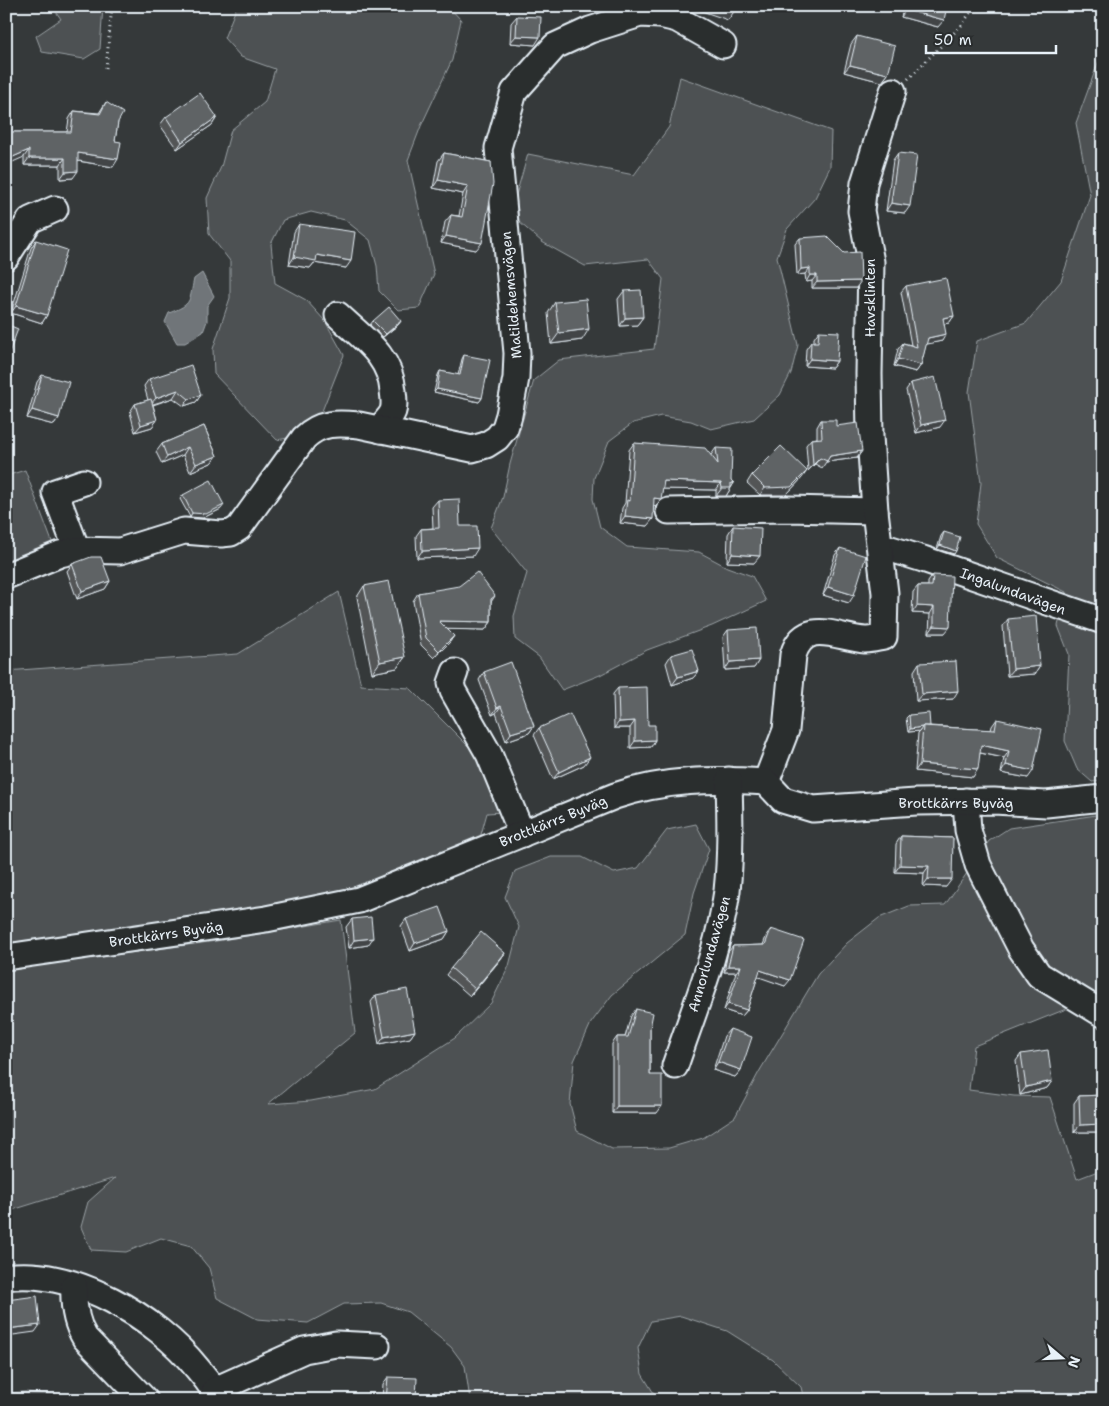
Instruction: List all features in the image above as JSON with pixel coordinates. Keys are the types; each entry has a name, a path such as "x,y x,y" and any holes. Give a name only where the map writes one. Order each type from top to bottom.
{"street":[{"name":"Matildehemsvägen","path":"6,576 60,554 76,550 120,551 184,531 231,533 239,528 312,430 324,425 340,423 472,449 497,438 505,428 516,378 517,352 498,148 514,92 555,46 590,30 640,14 660,14 677,19 723,45"},
{"name":"Havsklinten","path":"766,782 786,730 793,656 796,645 812,632 830,633 866,640 884,637 885,593 875,511 868,374 871,262 861,211 864,183 893,91"},
{"path":"6,257 30,220 55,209"},
{"path":"338,315 379,354 389,369 393,387 393,410 381,430"},
{"path":"76,550 55,492 84,482"},
{"path":"669,511 788,509 875,511"},
{"path":"101,550 105,544 157,528 184,512"},
{"name":"Ingalundavägen","path":"881,549 892,549 923,559 1103,621"},
{"path":"455,672 451,683 453,691 490,754 522,834"},
{"name":"Brottkärrs Byväg","path":"6,957 217,927 359,900 640,788 705,780 766,782 783,800 813,810 877,804 966,801 1046,804 1103,798"},
{"name":"Annorlundavägen","path":"675,1066 711,956 725,899 729,860 729,780"},
{"path":"966,801 970,839 978,865 1020,950 1039,975 1103,1014"},
{"path":"6,1277 45,1277 74,1285 110,1300 145,1319 166,1335 190,1359 216,1395 304,1350 336,1344 378,1346"},
{"path":"74,1285 78,1327 85,1338 145,1400"}],"path":[{"path":"106,68 112,6"},
{"path":"893,91 933,56 961,26 975,6"}],"shaded area":[{"path":"52,6 103,6 100,49 84,59 42,52 36,36 61,19"},
{"path":"237,6 448,6 461,20 452,60 421,126 408,160 434,274 419,308 398,310 379,291 377,266 370,240 345,220 311,212 283,220 271,244 275,283 306,300 325,321 344,355 322,411 298,436 277,440 214,374 213,349 230,298 230,261 209,234 207,198 221,167 231,130 265,102 275,69 241,57 224,38"},
{"path":"1103,57 1103,781 1092,782 1077,769 1065,741 1069,654 1058,626 1066,592 997,558 976,524 981,483 969,392 977,341 1026,323 1061,281 1090,195 1076,123 1099,60"},
{"path":"680,77 831,131 830,167 815,198 787,229 777,257 798,345 791,373 780,395 754,419 711,429 691,421 661,416 633,423 609,441 594,478 593,499 600,527 627,547 699,552 727,567 752,576 766,601 712,626 647,650 600,675 562,690 539,657 515,639 514,616 527,573 491,528 503,497 510,464 534,380 559,360 654,349 663,279 648,259 585,266 542,242 519,222 516,195 528,154 634,175 669,127"},
{"path":"202,273 214,296 207,306 207,321 203,332 185,343 177,343 165,322 169,313 182,307 189,301 194,279"},
{"path":"25,470 54,547 6,565 6,476"},
{"path":"339,592 361,685 410,688 477,755 503,812 487,813 480,838 339,897 6,949 6,671 238,654"},
{"path":"1103,814 1103,989 1101,995 974,1046 969,1090 1014,1096 1050,1097 1077,1179 1103,1169 1103,1400 804,1400 801,1387 773,1360 727,1331 681,1316 651,1321 638,1348 642,1374 658,1400 470,1400 465,1366 451,1347 408,1312 381,1303 344,1304 308,1323 257,1319 217,1298 209,1268 191,1246 161,1238 126,1252 91,1250 81,1227 88,1202 115,1178 6,1212 6,970 216,941 341,920 355,1033 268,1104 311,1101 375,1089 455,1038 491,1003 509,966 519,927 505,897 515,871 551,857 582,857 614,873 638,868 667,830 696,824 709,849 694,893 685,935 612,995 591,1023 574,1061 570,1104 577,1131 612,1149 669,1148 703,1138 735,1117 759,1072 818,974 847,943 879,918 909,906 945,905 989,841 1009,828"},
{"path":"25,1392 60,1395 67,1400 6,1400 6,1393"}],"building":[{"path":"907,6 947,6 944,20 906,10"},
{"path":"517,16 541,17 540,37 516,36"},
{"path":"857,36 895,46 888,74 850,65"},
{"path":"200,93 217,117 182,142 166,117"},
{"path":"106,102 123,113 118,122 115,141 121,142 118,159 78,153 78,171 65,172 65,158 29,158 29,150 6,160 6,126 9,132 71,132 74,111 100,114"},
{"path":"444,153 491,162 493,184 482,243 446,236 451,215 462,217 468,186 438,180"},
{"path":"898,153 917,155 910,206 891,203"},
{"path":"299,224 355,232 351,261 317,255 316,261 294,257"},
{"path":"827,236 844,253 860,252 861,281 817,282 817,275 810,275 810,268 801,269 800,238"},
{"path":"36,240 67,250 47,315 16,306"},
{"path":"946,278 954,316 943,318 946,334 928,338 921,365 898,359 903,343 917,347 906,286"},
{"path":"641,290 643,317 625,318 624,291"},
{"path":"586,299 589,329 559,333 555,302"},
{"path":"389,307 401,321 386,334 373,321"},
{"path":"6,324 18,329 6,361"},
{"path":"819,331 839,332 837,361 810,359 811,342 818,342"},
{"path":"464,355 490,360 482,398 437,389 440,371 460,375"},
{"path":"191,365 201,395 189,399 178,390 156,398 149,379"},
{"path":"42,375 69,382 59,418 32,410"},
{"path":"935,377 945,420 921,425 911,383"},
{"path":"151,399 157,420 141,425 135,404"},
{"path":"821,420 836,420 836,426 858,423 862,451 830,456 827,461 820,458 813,465 811,439 822,438"},
{"path":"204,426 217,456 196,464 188,447 167,457 162,444"},
{"path":"634,443 705,448 718,464 716,448 732,449 731,480 734,483 731,483 731,488 722,488 721,483 664,481 661,499 654,498 653,519 625,516 627,500 630,501"},
{"path":"781,446 807,471 791,487 765,488 752,475"},
{"path":"211,480 224,505 206,514 192,513 183,495"},
{"path":"459,499 460,526 477,526 478,548 422,551 421,529 439,528 438,500"},
{"path":"733,526 761,528 760,556 732,554"},
{"path":"944,532 960,537 956,551 940,545"},
{"path":"840,548 866,556 854,595 828,587"},
{"path":"91,557 101,557 110,581 82,591 72,564"},
{"path":"477,572 495,596 491,599 491,622 439,621 454,636 439,651 426,638 418,593 459,586"},
{"path":"933,575 952,576 950,627 934,626 934,607 917,606 918,586 932,586"},
{"path":"389,581 405,657 380,662 364,586"},
{"path":"1036,616 1040,666 1013,669 1008,619"},
{"path":"757,628 759,660 730,662 728,630"},
{"path":"692,649 699,671 678,677 671,655"},
{"path":"956,661 958,691 922,694 919,663"},
{"path":"511,662 534,726 511,733 501,706 497,708 484,672"},
{"path":"647,687 648,725 655,725 655,740 635,741 635,721 619,722 618,688"},
{"path":"929,713 930,726 910,729 909,715"},
{"path":"570,714 590,757 559,772 539,728"},
{"path":"997,719 1042,729 1033,771 1006,765 1009,751 981,745 978,769 920,764 923,726 995,730"},
{"path":"901,836 953,838 952,879 928,879 929,866 900,865"},
{"path":"440,907 449,931 415,943 406,919"},
{"path":"371,917 373,938 354,940 352,919"},
{"path":"771,929 804,940 790,980 760,970 747,1010 728,1004 741,966 728,966 733,946 765,945"},
{"path":"481,932 505,953 475,989 451,968"},
{"path":"407,989 415,1031 384,1037 376,995"},
{"path":"636,1009 653,1013 650,1028 650,1075 662,1075 662,1106 617,1106 617,1037 628,1037"},
{"path":"730,1029 752,1037 741,1070 718,1062"},
{"path":"1048,1050 1052,1081 1026,1087 1021,1054"},
{"path":"1103,1095 1103,1124 1080,1125 1079,1096"},
{"path":"37,1296 40,1325 6,1329 6,1300"},
{"path":"388,1377 417,1378 416,1400 386,1400"}]}
